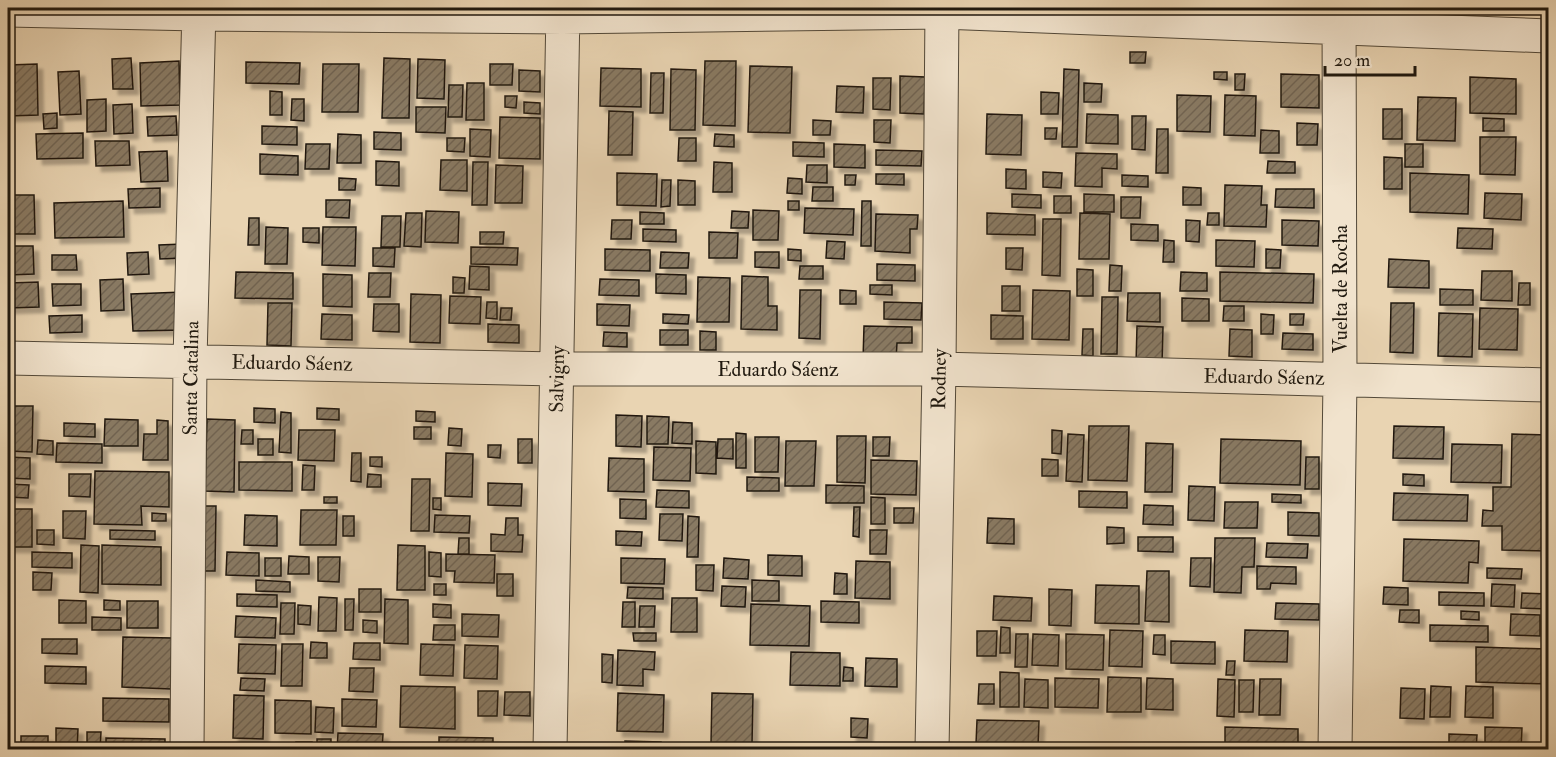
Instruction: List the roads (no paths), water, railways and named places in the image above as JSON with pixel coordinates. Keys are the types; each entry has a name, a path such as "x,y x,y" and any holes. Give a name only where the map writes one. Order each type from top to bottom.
{"street":[{"path":"8,10 563,12 942,10 1339,17 1548,36"},
{"name":"Rodney","path":"932,750 939,369 942,10"},
{"name":"Santa Catalina","path":"187,750 190,360 199,11"},
{"name":"Salvigny","path":"550,750 563,12"},
{"name":"Vuelta de Rocha","path":"1335,750 1340,379 1339,17"},
{"name":"Eduardo Sáenz","path":"8,358 557,369 939,369 1548,385"}]}
